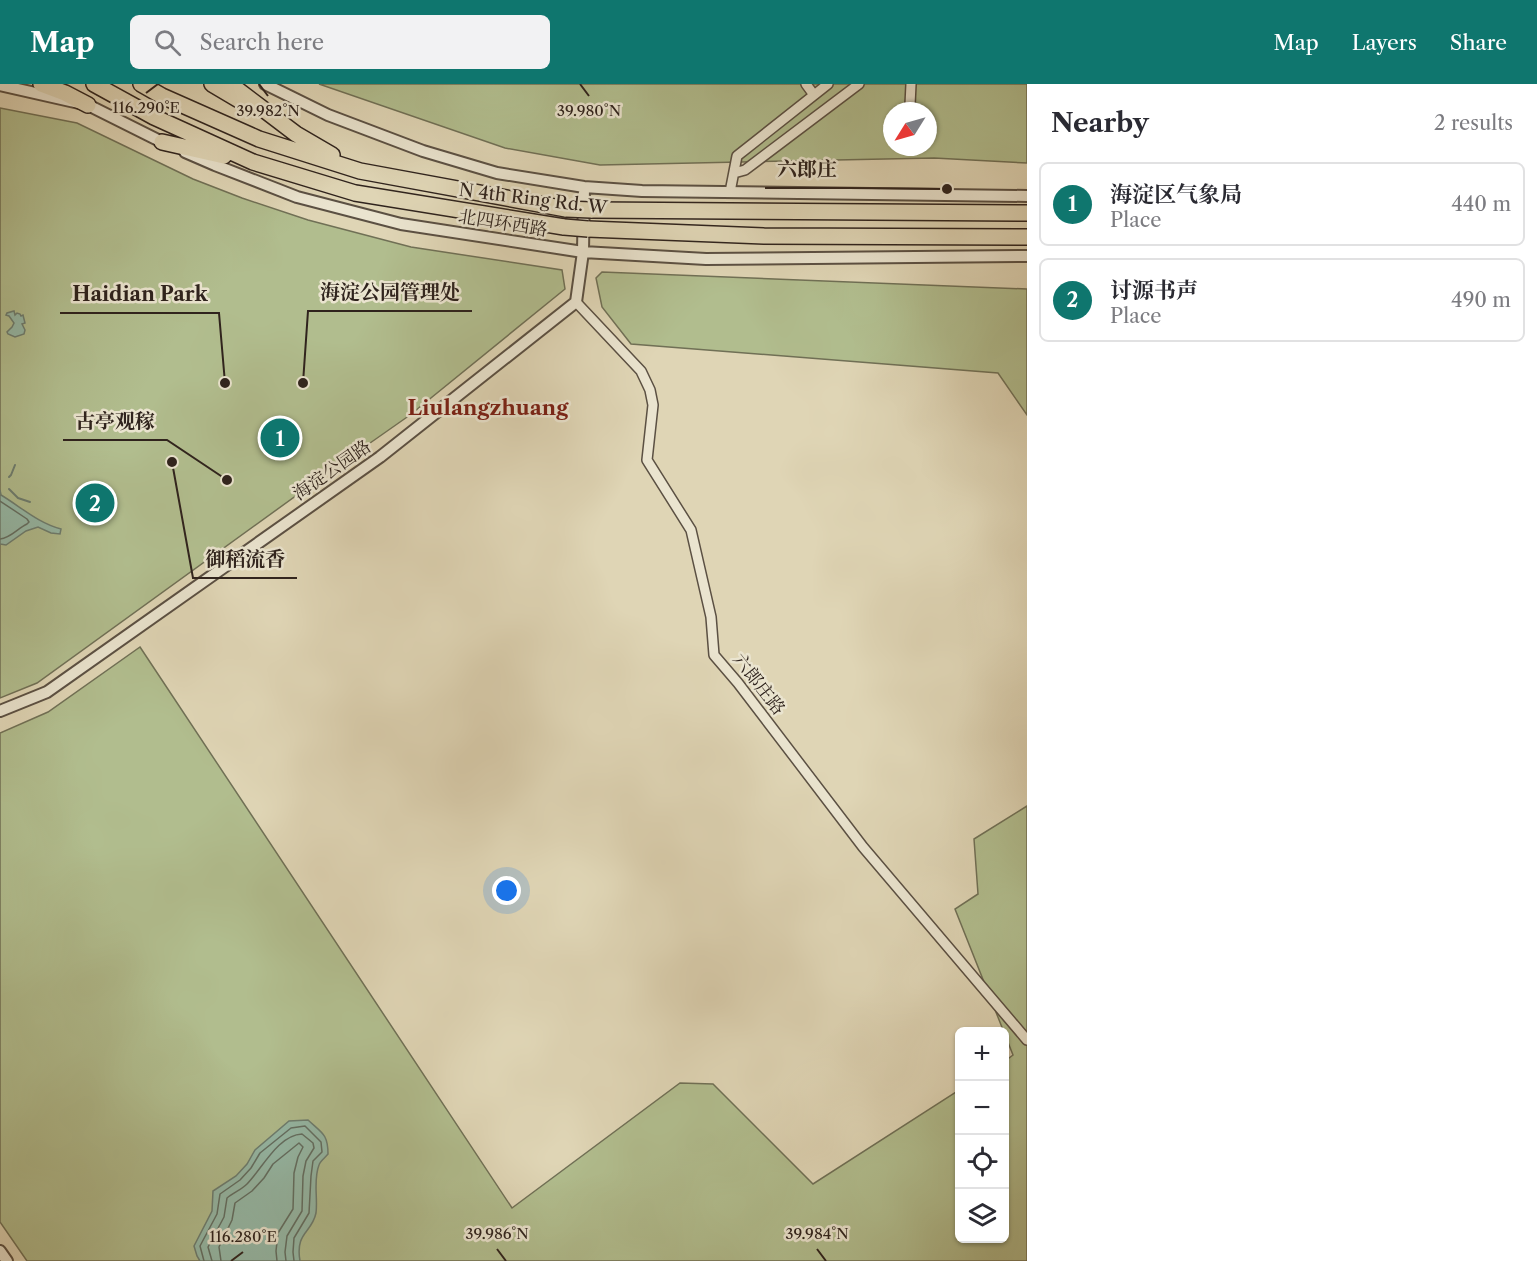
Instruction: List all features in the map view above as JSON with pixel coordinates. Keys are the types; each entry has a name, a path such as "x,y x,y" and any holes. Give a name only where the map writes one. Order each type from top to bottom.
{"highway":[{"path":"45,84 88,105"},
{"name":"N 4th Ring Rd. W","path":"94,84 154,117 254,162 355,193 588,229 764,236 1027,237"},
{"name":"N 4th Ring Rd. W","path":"141,84 162,96 259,139 360,171 566,209 1027,213"},
{"path":"212,84 360,171"},
{"path":"231,84 296,134"},
{"path":"162,142 254,162"}],"street":[{"path":"265,84 328,115 423,151 497,173 584,187 642,191 1027,196"},
{"path":"806,84 814,95"},
{"path":"730,192 737,156 828,84"},
{"path":"734,174 746,170 860,84"},
{"path":"910,102 911,84"},
{"name":"北四环西路","path":"0,85 88,105 162,142 297,197 391,222 582,252 706,258 1027,256"},
{"path":"576,302 582,252 584,187"},
{"name":"海淀公园路","path":"0,711 47,692 380,457 576,302"},
{"name":"六郎庄路","path":"576,302 641,371 650,390 653,405 647,460 691,530 711,617 714,655 738,682 863,847 1027,1040"},
{"path":"0,1251 7,1261"}],"shaded area":[{"path":"319,84 1027,84 1027,163 934,158 600,165 505,148"},
{"path":"0,108 77,123 193,179 308,220 411,247 562,270 565,289 410,415 37,683 0,698"},
{"path":"602,272 1027,289 1027,415 998,373 631,344 602,307 596,278"},
{"path":"140,647 512,1208 680,1083 713,1084 813,1184 955,1093 955,1243 1009,1243 1009,1058 1013,1055 1009,1045 1009,1027 1002,1027 955,909 978,894 974,839 1027,806 1027,1261 27,1261 0,1222 0,733 48,712"}],"water":[{"path":"14,311 15,315 17,313 23,315 25,323 22,324 24,334 15,337 7,332 14,323 6,315"},
{"path":"0,490 1,495 30,514 61,529 60,534 38,527 26,531 6,545 0,544"},
{"path":"308,1120 325,1138 328,1154 320,1162 317,1171 316,1213 300,1244 300,1261 200,1261 194,1246 212,1211 213,1191 236,1176 247,1164 255,1150 289,1121"}],"waterway":[{"path":"9,477 15,465"},
{"path":"9,489 18,498 30,502"}],"place":[{"name":"六郎庄","path":"947,189"},
{"name":"Haidian Park","path":"225,383"},
{"name":"海淀公园管理处","path":"303,383"},
{"name":"海淀区气象局","path":"280,438"},
{"name":"御稻流香","path":"172,462"},
{"name":"古亭观稼","path":"227,480"},
{"name":"讨源书声","path":"95,503"}],"district":[{"name":"Liulangzhuang","path":"488,408"}]}
